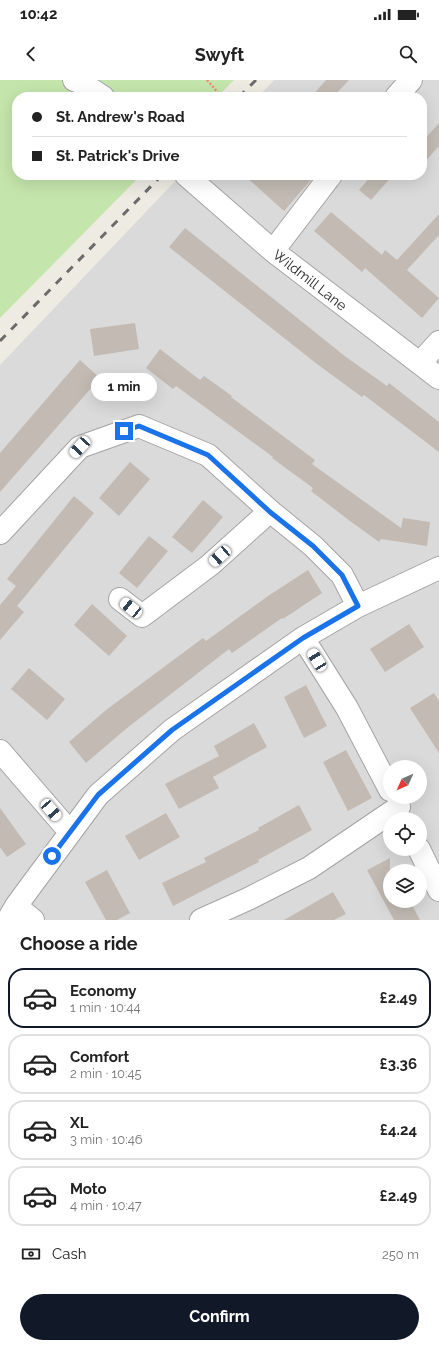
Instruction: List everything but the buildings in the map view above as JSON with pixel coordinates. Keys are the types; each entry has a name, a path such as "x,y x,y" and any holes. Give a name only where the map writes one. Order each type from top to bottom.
{"street":[{"path":"74,80 82,83 96,92"},
{"path":"400,92 411,80"},
{"name":"Wildmill Lane","path":"192,180 273,251 439,378"},
{"path":"273,251 327,180"},
{"path":"420,364 439,342"},
{"path":"0,533 80,447 139,426 208,455 270,512 313,546 342,575 358,606"},
{"path":"120,599 142,616 210,565 270,512"},
{"path":"33,920 12,913 98,795 172,730 303,638 358,606 439,568"},
{"path":"303,638 347,708 383,776"},
{"path":"0,751 70,832"},
{"path":"201,920 248,899 309,868 396,804"},
{"path":"422,856 439,890"}],"path":[{"path":"207,80 218,92"}],"shaded area":[{"path":"274,80 439,80 439,920 0,920 0,365 176,180 427,180 427,92 263,92"}],"green space":[{"path":"0,80 234,80 222,92 12,92 12,180 136,180 0,318"}],"railway":[{"path":"244,92 256,80"},
{"path":"0,341 157,180"}],"route":[{"path":"52,856 98,795 172,730 303,638 358,606 342,575 313,546 270,512 208,455 139,426 124,431"}]}
